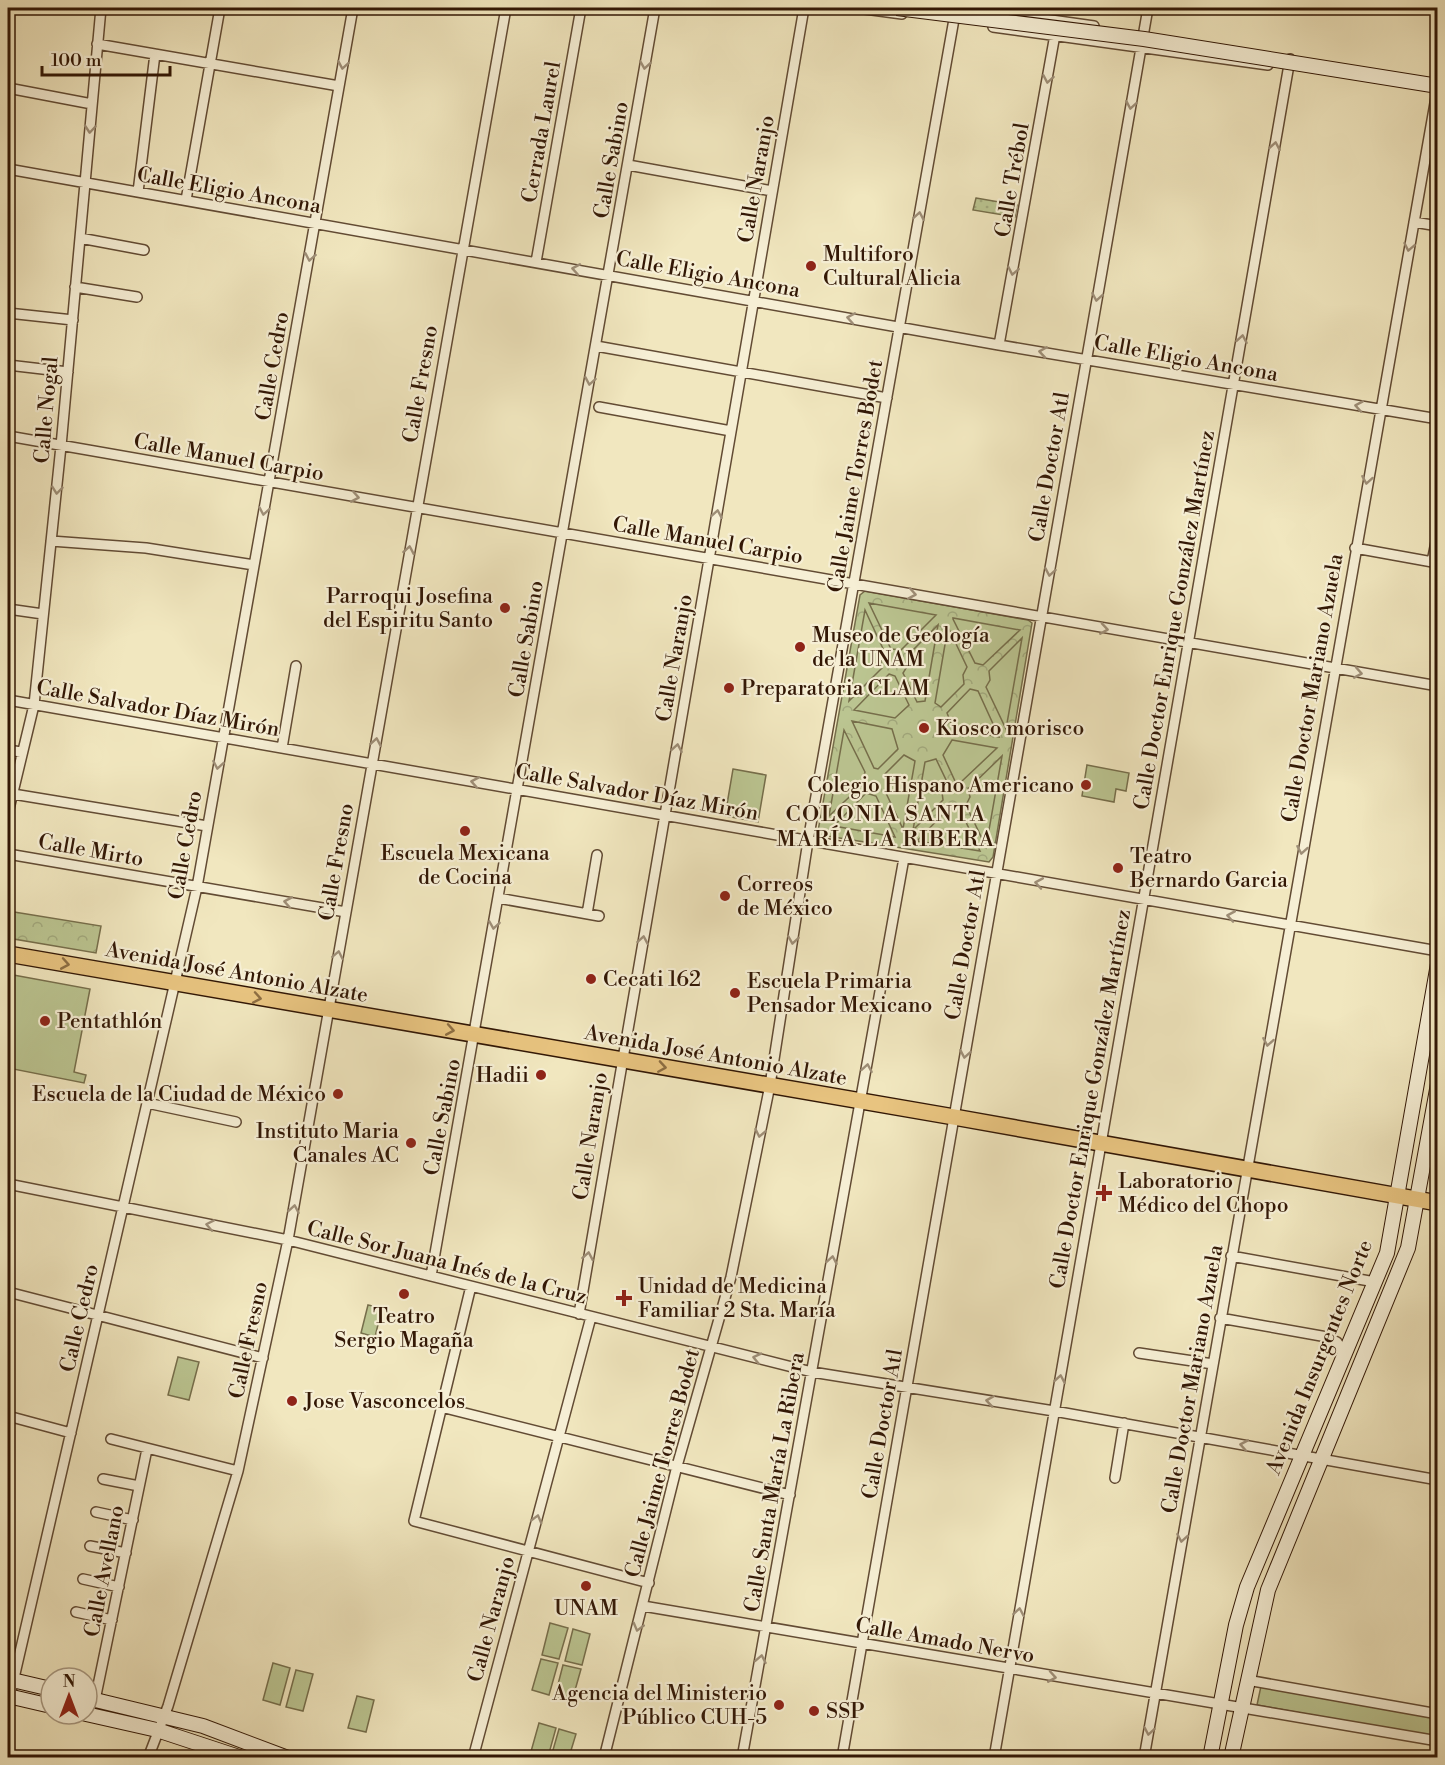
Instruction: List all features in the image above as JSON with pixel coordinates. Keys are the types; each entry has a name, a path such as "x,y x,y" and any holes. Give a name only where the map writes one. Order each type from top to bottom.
{"main road":[{"path":"897,8 1144,39 1437,89"},
{"name":"Avenida José Antonio Alzate","path":"8,954 954,1117 1437,1203"},
{"name":"Avenida Insurgentes Norte","path":"1210,1758 1242,1600 1376,1282 1389,1246 1437,964"},
{"name":"Avenida Insurgentes Norte","path":"1231,1758 1268,1590 1408,1248 1437,1084"},
{"path":"11,1680 39,1686"},
{"path":"8,1699 39,1704"},
{"path":"99,1701 165,1715 229,1735 288,1758"},
{"path":"99,1717 157,1730 242,1758"}],"street":[{"name":"Calle Nogal","path":"8,813 34,705 61,446 101,8"},
{"path":"186,200 220,8"},
{"name":"Calle Cedro","path":"8,1699 197,887 353,8"},
{"name":"Calle Fresno","path":"148,1758 157,1730 165,1715 238,1471 288,1240 506,8"},
{"name":"Cerrada Laurel","path":"536,262 581,8"},
{"name":"Calle Sabino","path":"430,1276 564,533 655,8"},
{"name":"Calle Naranjo","path":"579,1314 804,8"},
{"path":"857,8 1437,89"},
{"name":"Calle Jaime Torres Bodet","path":"604,1758 677,1466 731,1277 770,1085 808,841 956,8"},
{"path":"965,8 1143,33 1437,80"},
{"name":"Calle Doctor Atl","path":"842,1758 1148,8"},
{"name":"Calle Trébol","path":"999,345 1058,21"},
{"path":"97,44 339,86"},
{"path":"138,192 155,54"},
{"name":"Calle Doctor Enrique González Martínez","path":"994,1758 1291,57"},
{"path":"8,88 92,104"},
{"name":"Calle Doctor Mariano Azuela","path":"1144,1758 1437,89"},
{"path":"628,165 772,191"},
{"name":"Calle Eligio Ancona","path":"8,169 999,345 1437,419"},
{"path":"1414,222 1437,226"},
{"path":"80,238 144,250"},
{"path":"75,287 137,297"},
{"path":"8,314 73,320"},
{"path":"596,346 887,398"},
{"path":"8,365 68,372"},
{"path":"600,407 731,431"},
{"name":"Calle Manuel Carpio","path":"8,436 709,557 1042,619 1437,687"},
{"path":"1355,548 1435,562 1437,532"},
{"path":"51,541 146,548 254,564"},
{"path":"8,609 43,614"},
{"path":"282,748 296,666"},
{"name":"Calle Salvador Díaz Mirón","path":"8,700 665,815 996,876 1437,951"},
{"path":"8,750 21,753"},
{"path":"13,794 207,826"},
{"name":"Calle Mirto","path":"8,854 346,912"},
{"path":"586,914 597,855"},
{"name":"Calle Santa María La Ribera","path":"742,1758 904,858"},
{"path":"498,898 599,916"},
{"path":"147,1103 236,1122"},
{"name":"Calle Sor Juana Inés de la Cruz","path":"8,1184 288,1240 813,1372 1124,1423 1437,1480"},
{"path":"1231,1256 1376,1282"},
{"path":"471,1286 414,1521 528,1553 649,1583"},
{"path":"8,1292 263,1358"},
{"name":"Calle Naranjo","path":"472,1758 591,1317"},
{"path":"1220,1318 1327,1337 1336,1342 1345,1354"},
{"path":"1139,1353 1212,1364"},
{"path":"441,1407 790,1495"},
{"path":"8,1416 71,1433"},
{"path":"1115,1478 1124,1423"},
{"path":"111,1439 238,1471"},
{"name":"Calle Avellano","path":"99,1669 112,1620 147,1449"},
{"path":"102,1479 139,1486"},
{"path":"96,1512 133,1520"},
{"path":"90,1546 126,1553"},
{"path":"83,1579 119,1587"},
{"name":"Calle Amado Nervo","path":"643,1606 1155,1695 1437,1741"},
{"path":"76,1612 112,1620"},
{"path":"1247,1680 1437,1714"}],"green space":[{"path":"976,198 1017,205 1015,217 973,210"},
{"path":"865,591 1028,620 1032,623 993,857 989,862 821,835 818,831 860,595"},
{"path":"869,603 936,615 901,650 891,649"},
{"path":"865,610 885,653 881,660 882,668 849,701"},
{"path":"953,618 1020,630 983,665 975,663"},
{"path":"938,625 925,701 917,702 903,673 908,665 907,656"},
{"path":"948,627 967,667 963,675 964,684 941,707 935,703"},
{"path":"1022,638 1006,729 986,687 990,680 989,671"},
{"path":"889,674 895,676 909,705 895,718 854,710"},
{"path":"970,689 978,691 999,737 953,728 947,713"},
{"path":"852,721 892,729 898,749 878,769 874,768"},
{"path":"844,730 865,772 861,786 829,816"},
{"path":"952,740 997,748 961,782 955,781 943,755"},
{"path":"904,755 915,761 903,829 885,791 888,781 885,774"},
{"path":"1002,756 986,847 966,805 970,797 968,789"},
{"path":"936,759 948,784 942,792 943,800 913,830 925,762"},
{"path":"1087,765 1129,773 1126,791 1116,789 1114,802 1082,796"},
{"path":"733,769 766,775 758,822 725,816"},
{"path":"866,793 876,796 895,837 834,826"},
{"path":"950,807 959,808 980,851 917,841"},
{"path":"8,911 101,926 96,953 8,938"},
{"name":"Pentathlón","path":"8,974 90,989 74,1072 86,1075 84,1083 8,1068"},
{"path":"368,1305 382,1308 375,1337 361,1333"},
{"path":"178,1357 199,1362 189,1400 168,1395"},
{"path":"550,1623 568,1628 559,1659 542,1655"},
{"path":"573,1629 590,1634 582,1665 565,1661"},
{"path":"541,1659 558,1663 549,1695 532,1690"},
{"path":"273,1663 290,1668 280,1705 263,1700"},
{"path":"563,1665 581,1669 572,1701 555,1696"},
{"path":"296,1670 313,1674 303,1711 286,1707"},
{"path":"1261,1686 1437,1717 1437,1738 1257,1705"},
{"path":"357,1696 374,1700 366,1732 348,1728"},
{"path":"539,1723 556,1728 548,1757 530,1755"},
{"path":"559,1729 576,1734 569,1757 551,1757"}],"place":[{"name":"Multiforo Cultural Alicia","path":"811,266"},
{"name":"Parroqui Josefina del Espiritu Santo","path":"505,608"},
{"name":"Museo de Geología de la UNAM","path":"800,647"},
{"name":"Preparatoria CLAM","path":"729,688"},
{"name":"Kiosco morisco","path":"924,728"},
{"name":"Colegio Hispano Americano","path":"1086,785"},
{"name":"Escuela Mexicana de Cocina","path":"465,831"},
{"name":"Teatro Bernardo Garcia","path":"1118,868"},
{"name":"Correos de México","path":"725,896"},
{"name":"Cecati 162","path":"591,979"},
{"name":"Escuela Primaria Pensador Mexicano","path":"735,993"},
{"name":"Pentathlón","path":"45,1021"},
{"name":"Hadii","path":"541,1075"},
{"name":"Escuela de la Ciudad de México","path":"338,1094"},
{"name":"Instituto Maria Canales AC","path":"411,1143"},
{"name":"Laboratorio Médico del Chopo","path":"1104,1193"},
{"name":"Teatro Sergio Magaña","path":"404,1294"},
{"name":"Unidad de Medicina Familiar 2 Sta. María","path":"624,1298"},
{"name":"Jose Vasconcelos","path":"292,1401"},
{"name":"UNAM","path":"586,1586"},
{"name":"Agencia del Ministerio Público CUH-5","path":"779,1705"},
{"name":"SSP","path":"814,1711"}],"district":[{"name":"COLONIA SANTA MARÍA LA RIBERA","path":"886,826"}]}
